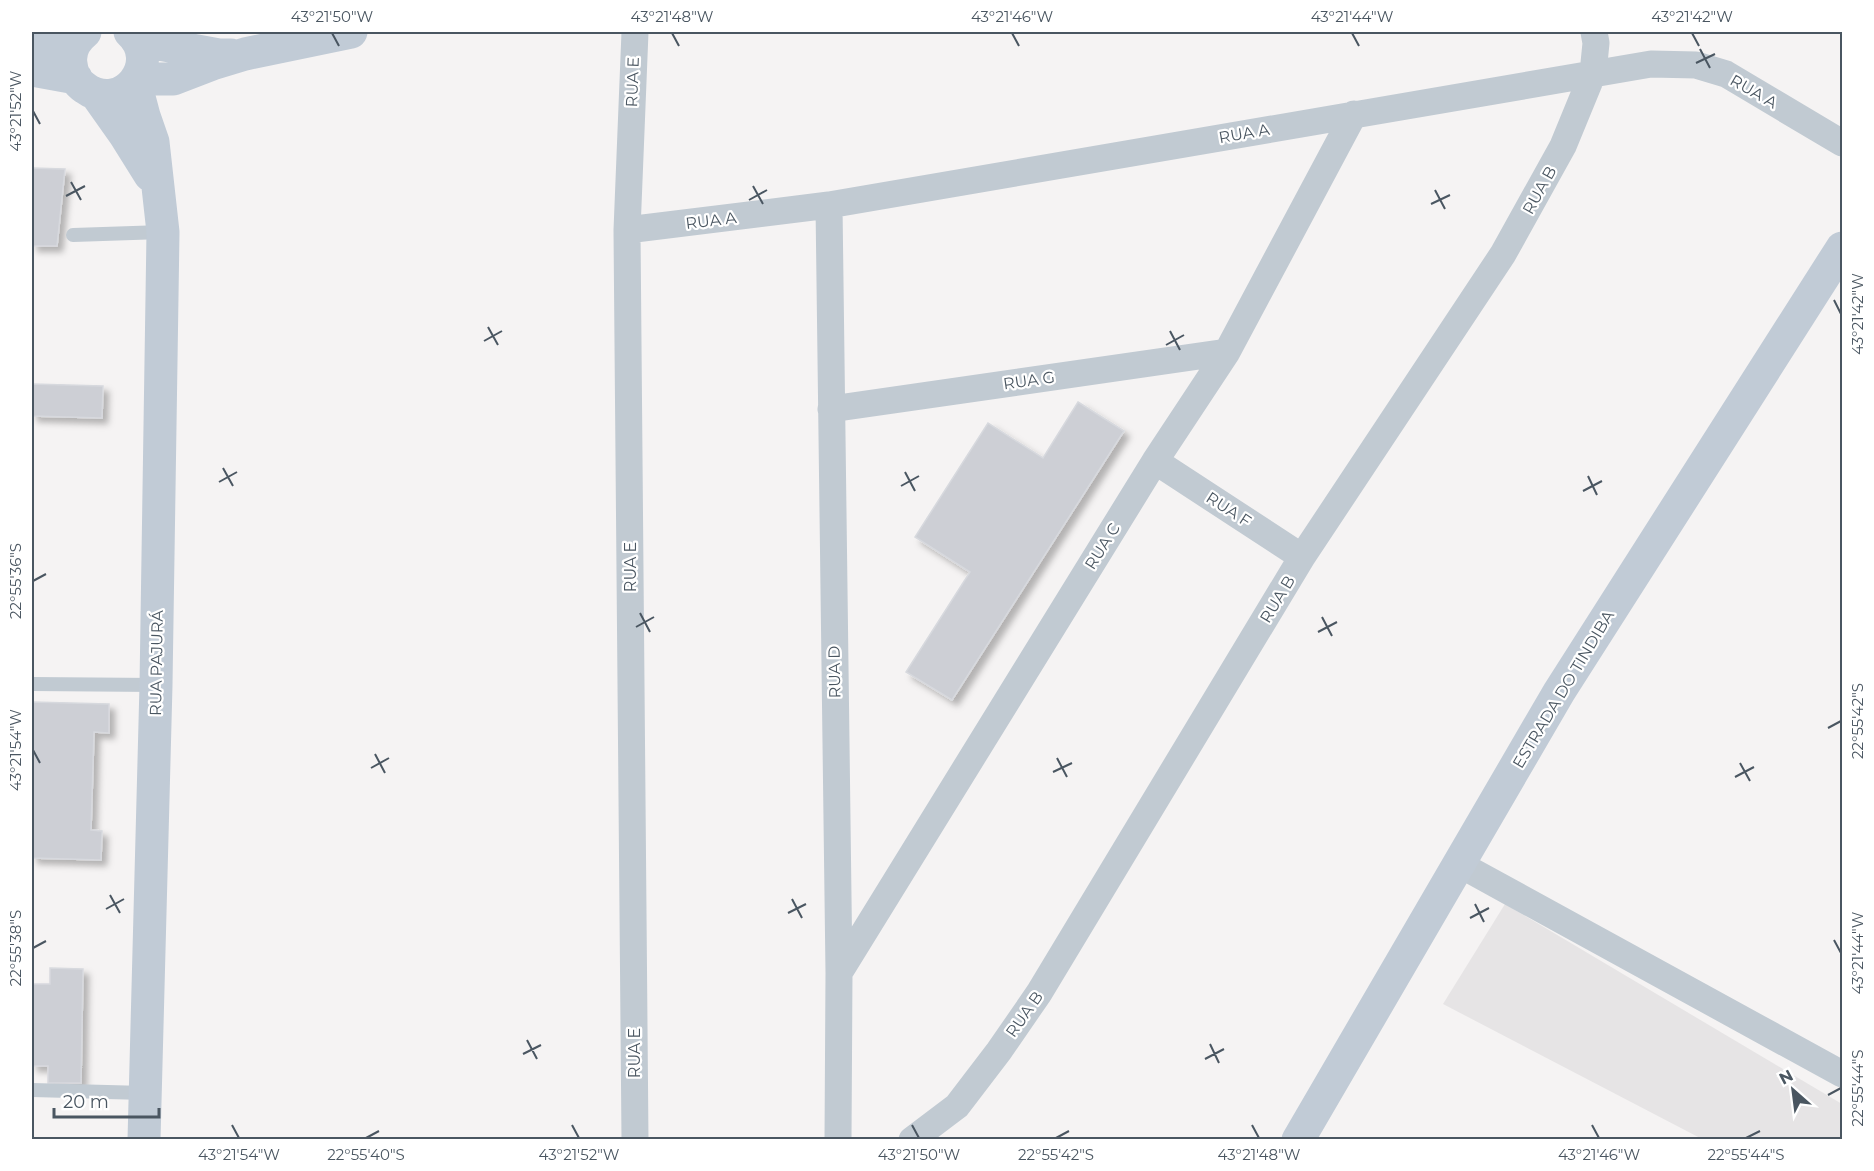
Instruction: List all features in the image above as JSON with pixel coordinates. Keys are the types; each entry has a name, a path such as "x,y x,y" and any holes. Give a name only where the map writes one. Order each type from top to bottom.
{"street":[{"path":"136,80 172,79 245,54 351,32"},
{"name":"RUA E","path":"635,32 627,230 635,1140"},
{"name":"RUA B","path":"912,1140 957,1106 1039,993 1302,557 1503,254 1563,146 1593,74 1596,43 1594,32"},
{"path":"32,47 79,35"},
{"path":"79,35 72,50 72,69 86,86"},
{"path":"134,36 219,55 245,54"},
{"path":"32,70 86,86 107,96 117,94 127,89 136,80 143,66 143,53 134,36"},
{"name":"RUA A","path":"627,230 829,205 1651,64 1696,65 1726,74 1842,143"},
{"name":"RUA PAJURÁ","path":"136,80 144,116 153,142 163,232 156,685 144,1140"},
{"name":"RUA PAJURÁ","path":"86,86 125,135 157,186"},
{"name":"RUA C","path":"839,973 1155,461 1227,352 1354,114"},
{"name":"RUA D","path":"829,205 839,973 838,1140"},
{"name":"ESTRADA DO TINDIBA","path":"1298,1140 1559,692 1842,248"},
{"name":"RUA G","path":"831,408 1227,352"},
{"name":"RUA F","path":"1155,461 1302,557"},
{"path":"1459,864 1842,1074"}],"lane":[{"path":"73,235 163,232"},
{"path":"32,684 156,685"},
{"path":"32,1090 145,1093"}],"shaded area":[{"path":"1505,904 1842,1104 1842,1139 1702,1139 1443,1004"}],"building":[{"path":"32,168 65,169 57,246 32,246"},
{"path":"32,384 103,386 102,418 32,416"},
{"path":"1078,402 1124,431 952,700 906,672 970,572 915,537 988,423 1043,458"},
{"path":"32,702 109,704 109,733 94,732 91,830 102,831 101,860 32,858"},
{"path":"50,968 83,969 81,1083 48,1083 48,1066 32,1066 32,984 50,984"}]}
